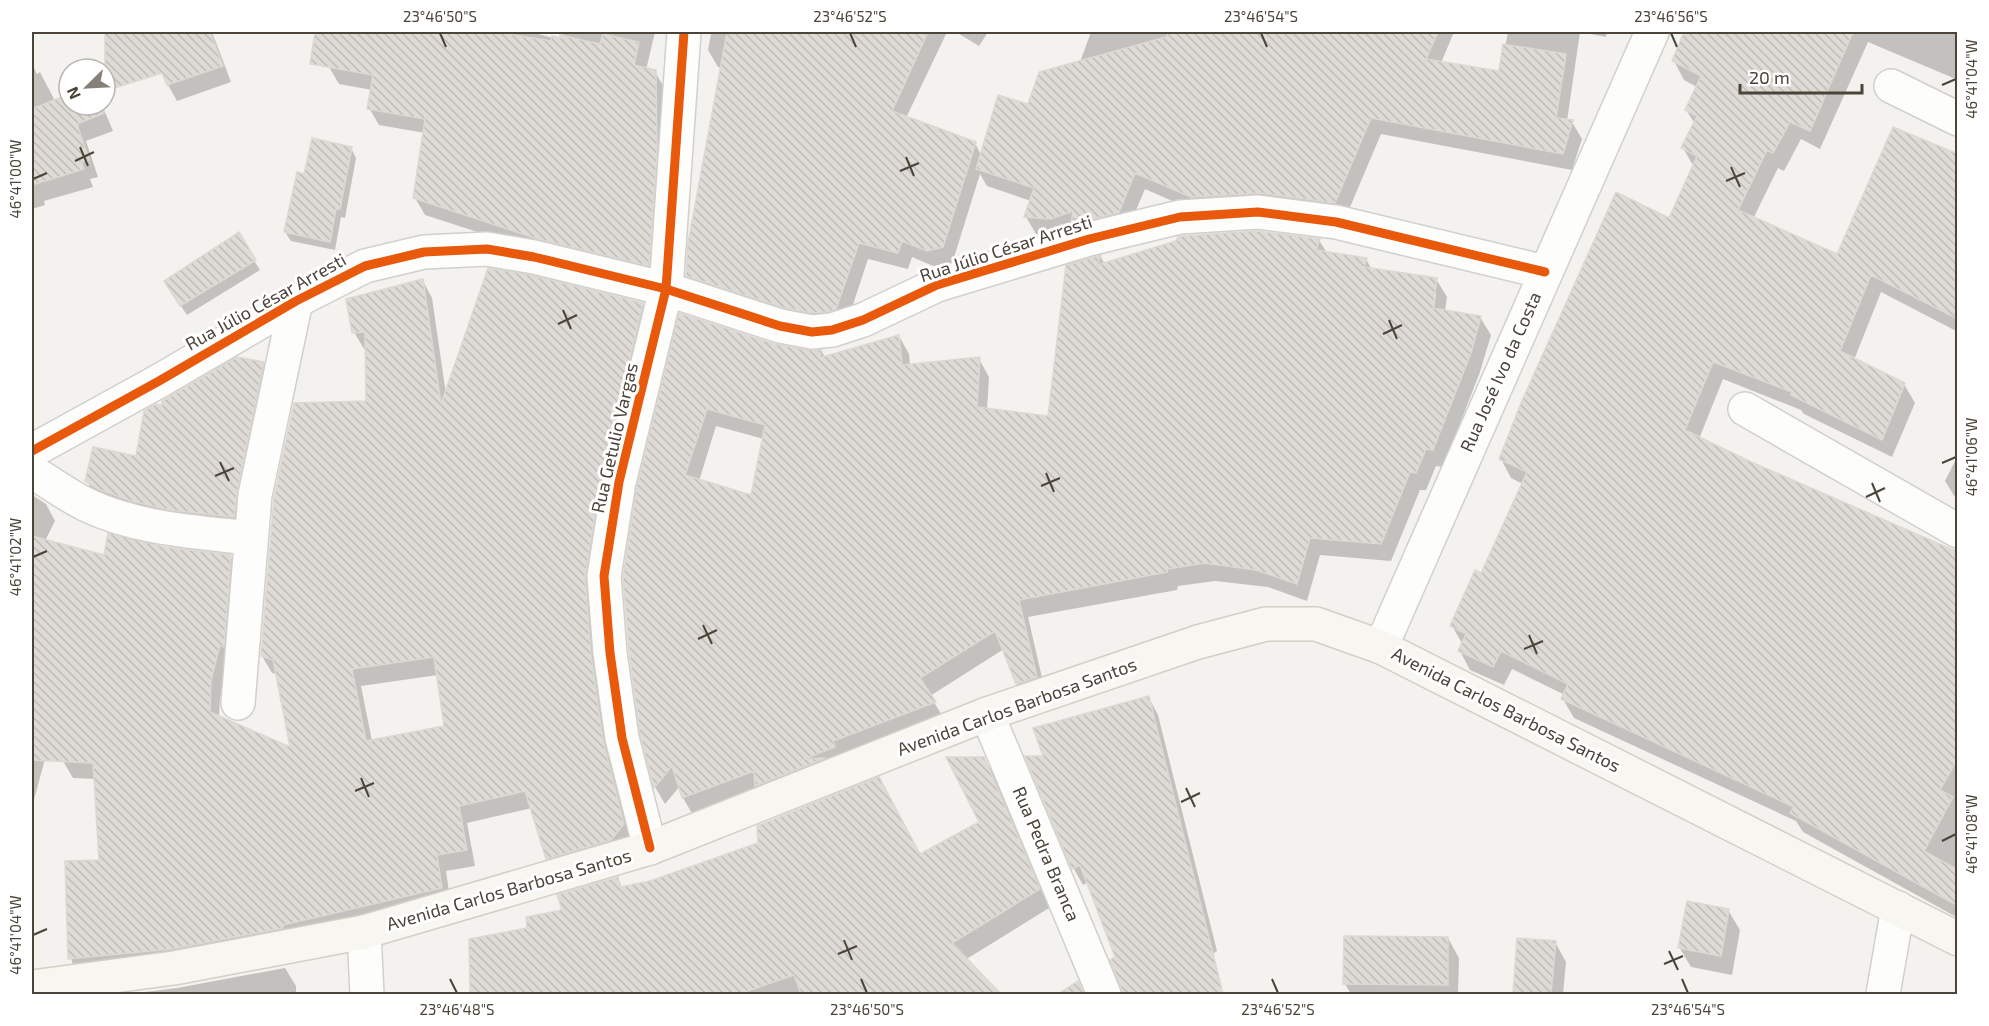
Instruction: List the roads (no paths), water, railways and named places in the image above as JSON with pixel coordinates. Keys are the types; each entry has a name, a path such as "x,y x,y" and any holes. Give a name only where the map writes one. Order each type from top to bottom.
{"main road":[{"name":"Avenida Carlos Barbosa Santos","path":"37,989 174,968 364,932 650,848 987,714 1198,642 1266,624 1316,624 1381,647 1958,939"}],"street":[{"name":"Rua Getulio Vargas","path":"650,848 622,738 610,652 604,576 619,482 666,290 683,32"},
{"name":"Rua José Ivo da Costa","path":"1381,647 1652,32"},
{"path":"1891,86 1958,119"},
{"name":"Rua Júlio César Arresti","path":"32,451 159,381 296,301 365,266 424,252 487,249 534,257 666,290 780,326 812,332 832,330 862,320 937,285 1089,238 1180,217 1258,212 1336,222 1545,272"},
{"name":"Rua Júlio César Arresti","path":"238,703 250,538 260,465 296,301"},
{"path":"1745,409 1958,531"},
{"path":"32,472 87,505 113,515 155,525 250,538"},
{"name":"Rua Pedra Branca","path":"987,714 1104,994"},
{"path":"1883,994 1898,908"},
{"path":"364,932 367,994"}]}
